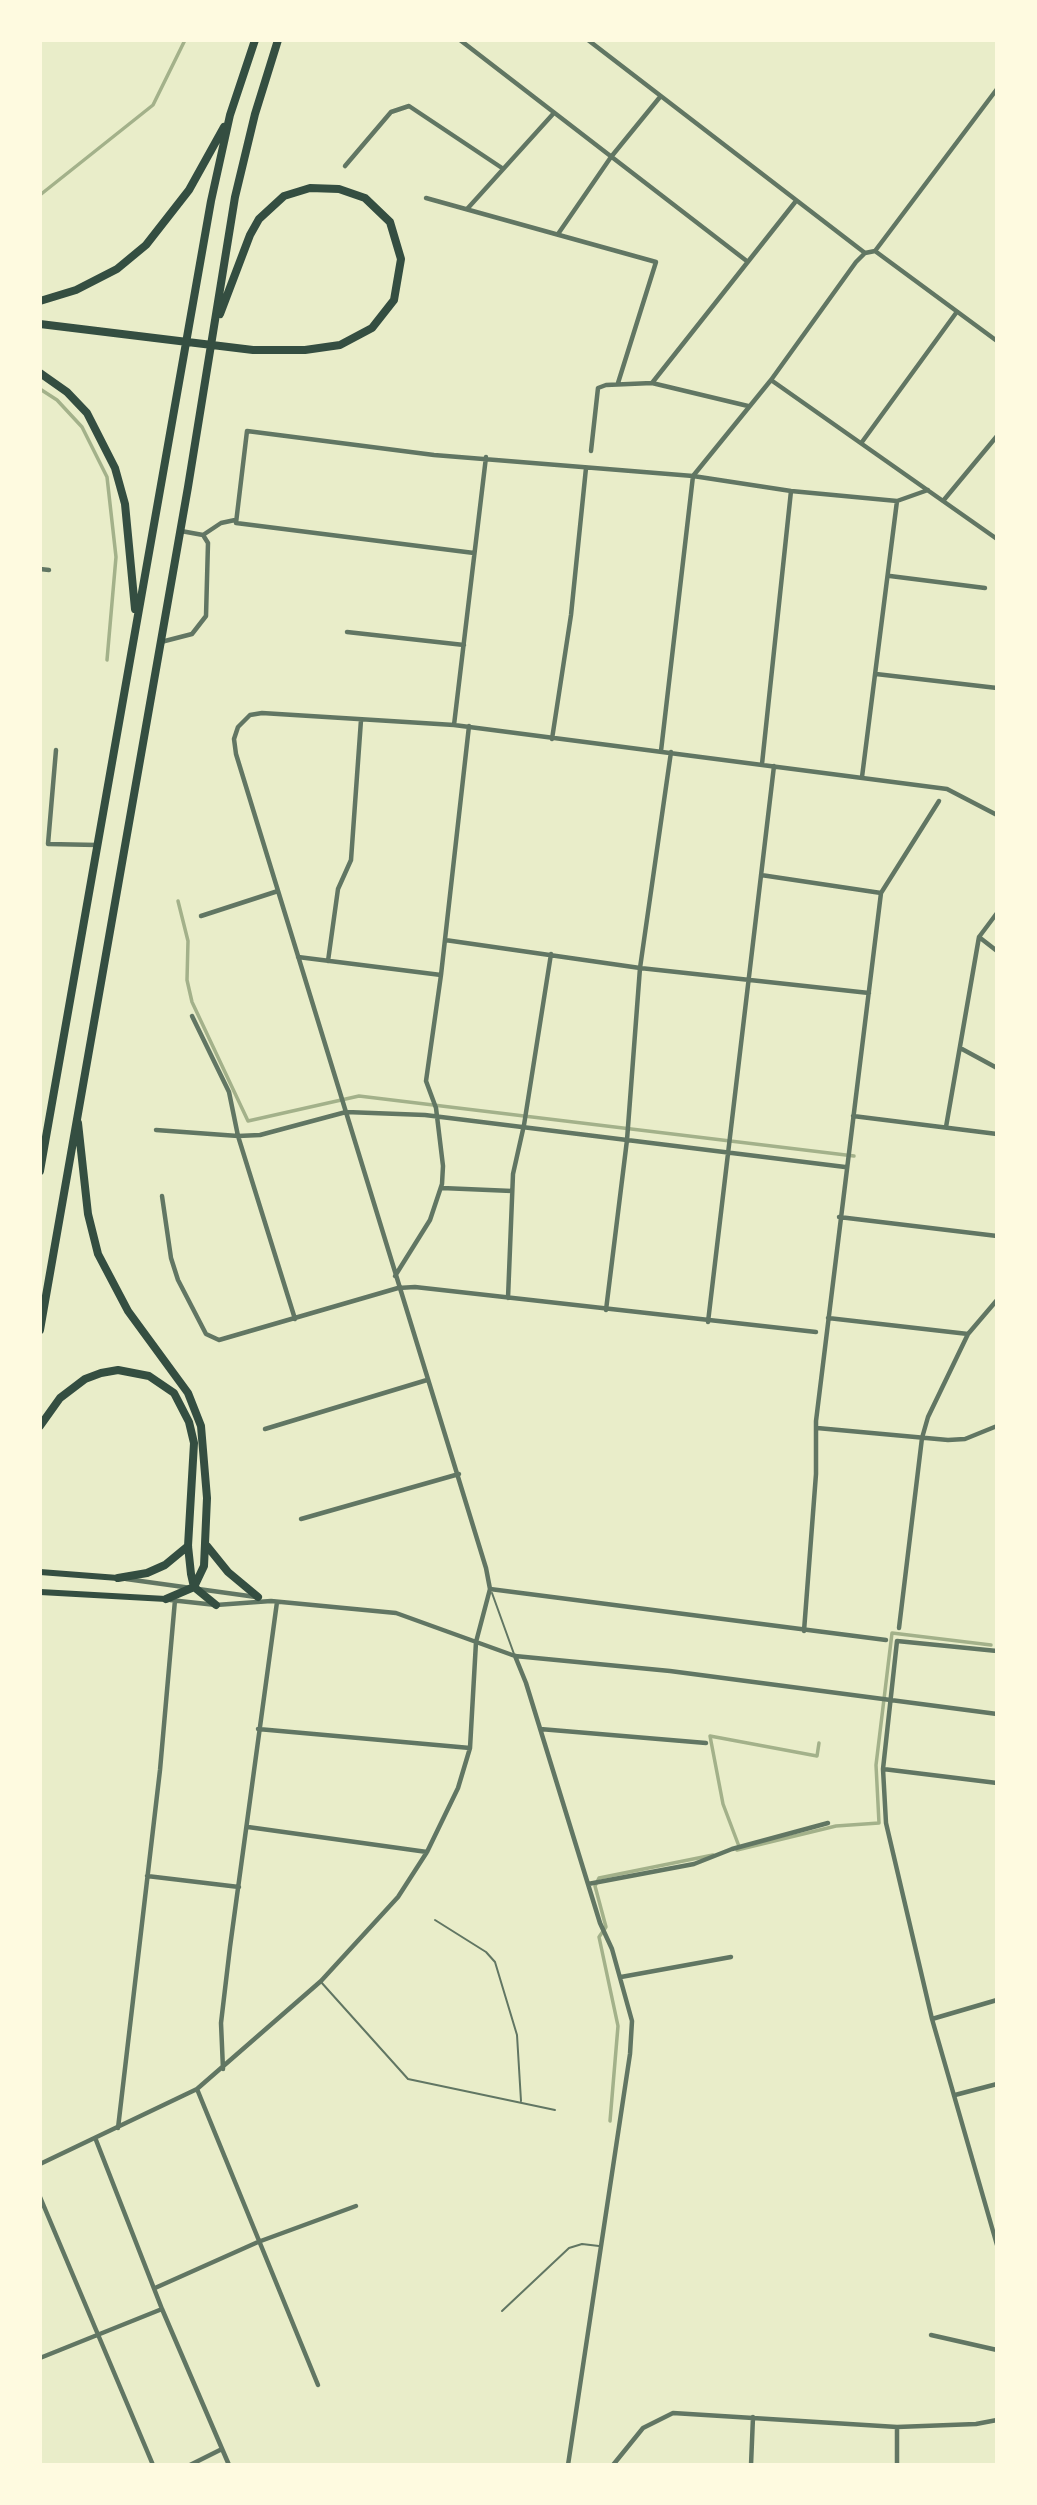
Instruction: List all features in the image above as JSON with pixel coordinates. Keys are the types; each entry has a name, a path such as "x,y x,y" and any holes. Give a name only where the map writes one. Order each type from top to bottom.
{"highway":[{"path":"40,1171 211,201 230,115 255,40"},
{"path":"40,1331 76,1110 215,327 235,197 255,114 278,40"},
{"path":"40,300 76,290 117,269 146,245 189,190 230,115"},
{"path":"40,324 253,350 305,350 340,345 365,333 379,321 394,300 401,258 390,222 374,205 349,191 327,187 298,191 272,205 250,235 215,327"},
{"path":"40,373 67,392 87,413 116,468 125,504 136,622"},
{"path":"76,1110 88,1214 98,1254 128,1311 174,1370 198,1417 205,1448 207,1546 204,1566 194,1587 171,1600"},
{"path":"40,1426 60,1398 85,1378 101,1373 133,1371 163,1383 183,1406 194,1443 188,1546 194,1587 216,1605"},
{"path":"118,1578 147,1573 165,1565 188,1546"},
{"path":"207,1546 228,1572 258,1597"}],"main road":[{"path":"40,1572 118,1578"},
{"path":"40,1592 171,1600"}],"street":[{"path":"460,40 748,262"},
{"path":"588,40 865,253"},
{"path":"661,751 693,476 771,380 865,253 875,251 997,89"},
{"path":"558,234 611,157 660,97"},
{"path":"345,166 391,112 409,106 502,168"},
{"path":"468,208 553,114"},
{"path":"426,198 656,262 618,383"},
{"path":"652,383 796,201"},
{"path":"875,251 997,341"},
{"path":"862,442 956,313"},
{"path":"771,380 997,540"},
{"path":"591,452 598,388 618,383 652,383 748,406"},
{"path":"235,520 247,431 434,455 486,457 693,476 791,491 897,501 928,490"},
{"path":"943,501 997,436"},
{"path":"454,725 486,457"},
{"path":"552,739 570,615 586,468"},
{"path":"762,764 791,491"},
{"path":"862,777 890,576 897,501"},
{"path":"203,536 221,523 235,520"},
{"path":"235,520 239,524 474,553"},
{"path":"160,642 192,634 206,616 208,542 203,536 180,530"},
{"path":"40,569 49,570"},
{"path":"890,576 985,588"},
{"path":"347,632 464,645"},
{"path":"876,674 997,688"},
{"path":"40,2164 96,2140 197,2089 321,1981 398,1897 427,1852 458,1788 470,1748 476,1642 490,1589 459,1474 398,1288 236,754 235,732 250,715 262,713 469,726 947,789 997,815"},
{"path":"328,961 338,889 351,860 361,720"},
{"path":"395,1276 430,1220 442,1188 443,1166 437,1117 426,1081 441,975 469,726"},
{"path":"56,750 48,844 97,845"},
{"path":"606,1310 627,1140 640,968 671,752"},
{"path":"708,1322 774,766"},
{"path":"804,1631 813,1532 817,1428 828,1318 881,893 939,801"},
{"path":"761,875 881,893"},
{"path":"201,916 278,891"},
{"path":"946,1127 962,1049 979,937 997,913"},
{"path":"979,937 997,951"},
{"path":"445,940 640,968 869,993"},
{"path":"508,1298 512,1191 551,954"},
{"path":"298,957 441,975"},
{"path":"192,1016 229,1092 239,1136 295,1319"},
{"path":"962,1049 997,1068"},
{"path":"156,1130 260,1135 346,1112 524,1125 845,1167"},
{"path":"853,1116 997,1134"},
{"path":"442,1188 512,1191"},
{"path":"162,1196 176,1274 206,1334 224,1339 398,1288 415,1287 708,1322 816,1332"},
{"path":"839,1217 997,1236"},
{"path":"899,1628 922,1438 936,1394 968,1334 997,1300"},
{"path":"828,1318 968,1334"},
{"path":"265,1429 427,1380"},
{"path":"817,1428 922,1438 965,1439 997,1426"},
{"path":"301,1519 459,1474"},
{"path":"118,1578 194,1587 274,1601 396,1614 514,1656 670,1671 997,1713"},
{"path":"490,1589 886,1640"},
{"path":"118,2128 147,1876 171,1600 216,1605 274,1601"},
{"path":"223,2069 221,2023 248,1827 274,1601"},
{"path":"997,1651 897,1641 883,1769 886,1823 932,2019 997,2245"},
{"path":"514,1656 621,1977 632,2021 632,2040 568,2465"},
{"path":"258,1729 470,1748"},
{"path":"540,1729 706,1743"},
{"path":"883,1769 997,1783"},
{"path":"588,1884 694,1864 743,1846 828,1823"},
{"path":"248,1827 427,1852"},
{"path":"147,1876 239,1887"},
{"path":"621,1977 731,1957"},
{"path":"932,2019 997,2000"},
{"path":"955,2095 997,2084"},
{"path":"197,2089 318,2385"},
{"path":"96,2140 162,2309 229,2465"},
{"path":"40,2197 153,2465"},
{"path":"155,2288 258,2242 356,2206"},
{"path":"40,2358 162,2309"},
{"path":"930,2335 997,2350"},
{"path":"613,2465 632,2438 664,2415 684,2412 897,2427 976,2424 997,2420"},
{"path":"751,2465 753,2417"},
{"path":"897,2427 897,2465"},
{"path":"190,2465 222,2449"}],"lane":[{"path":"490,1589 514,1656"},
{"path":"435,1920 486,1952 495,1962 517,2035 522,2071 521,2102"},
{"path":"321,1981 408,2079 555,2110"},
{"path":"502,2311 555,2258 569,2248 582,2244 601,2246"}],"waterway":[{"path":"40,195 153,105 185,40"},
{"path":"40,389 57,400 82,427 107,477 116,557 107,660"},
{"path":"178,901 188,941 187,980 192,1002 248,1121 359,1096 854,1156"},
{"path":"737,1850 836,1826 879,1823 876,1765 892,1633 991,1645"},
{"path":"740,1849 723,1804 710,1736 817,1756 819,1743"},
{"path":"610,2121 618,2026 599,1937 606,1927 595,1886 599,1878 713,1855"}]}
